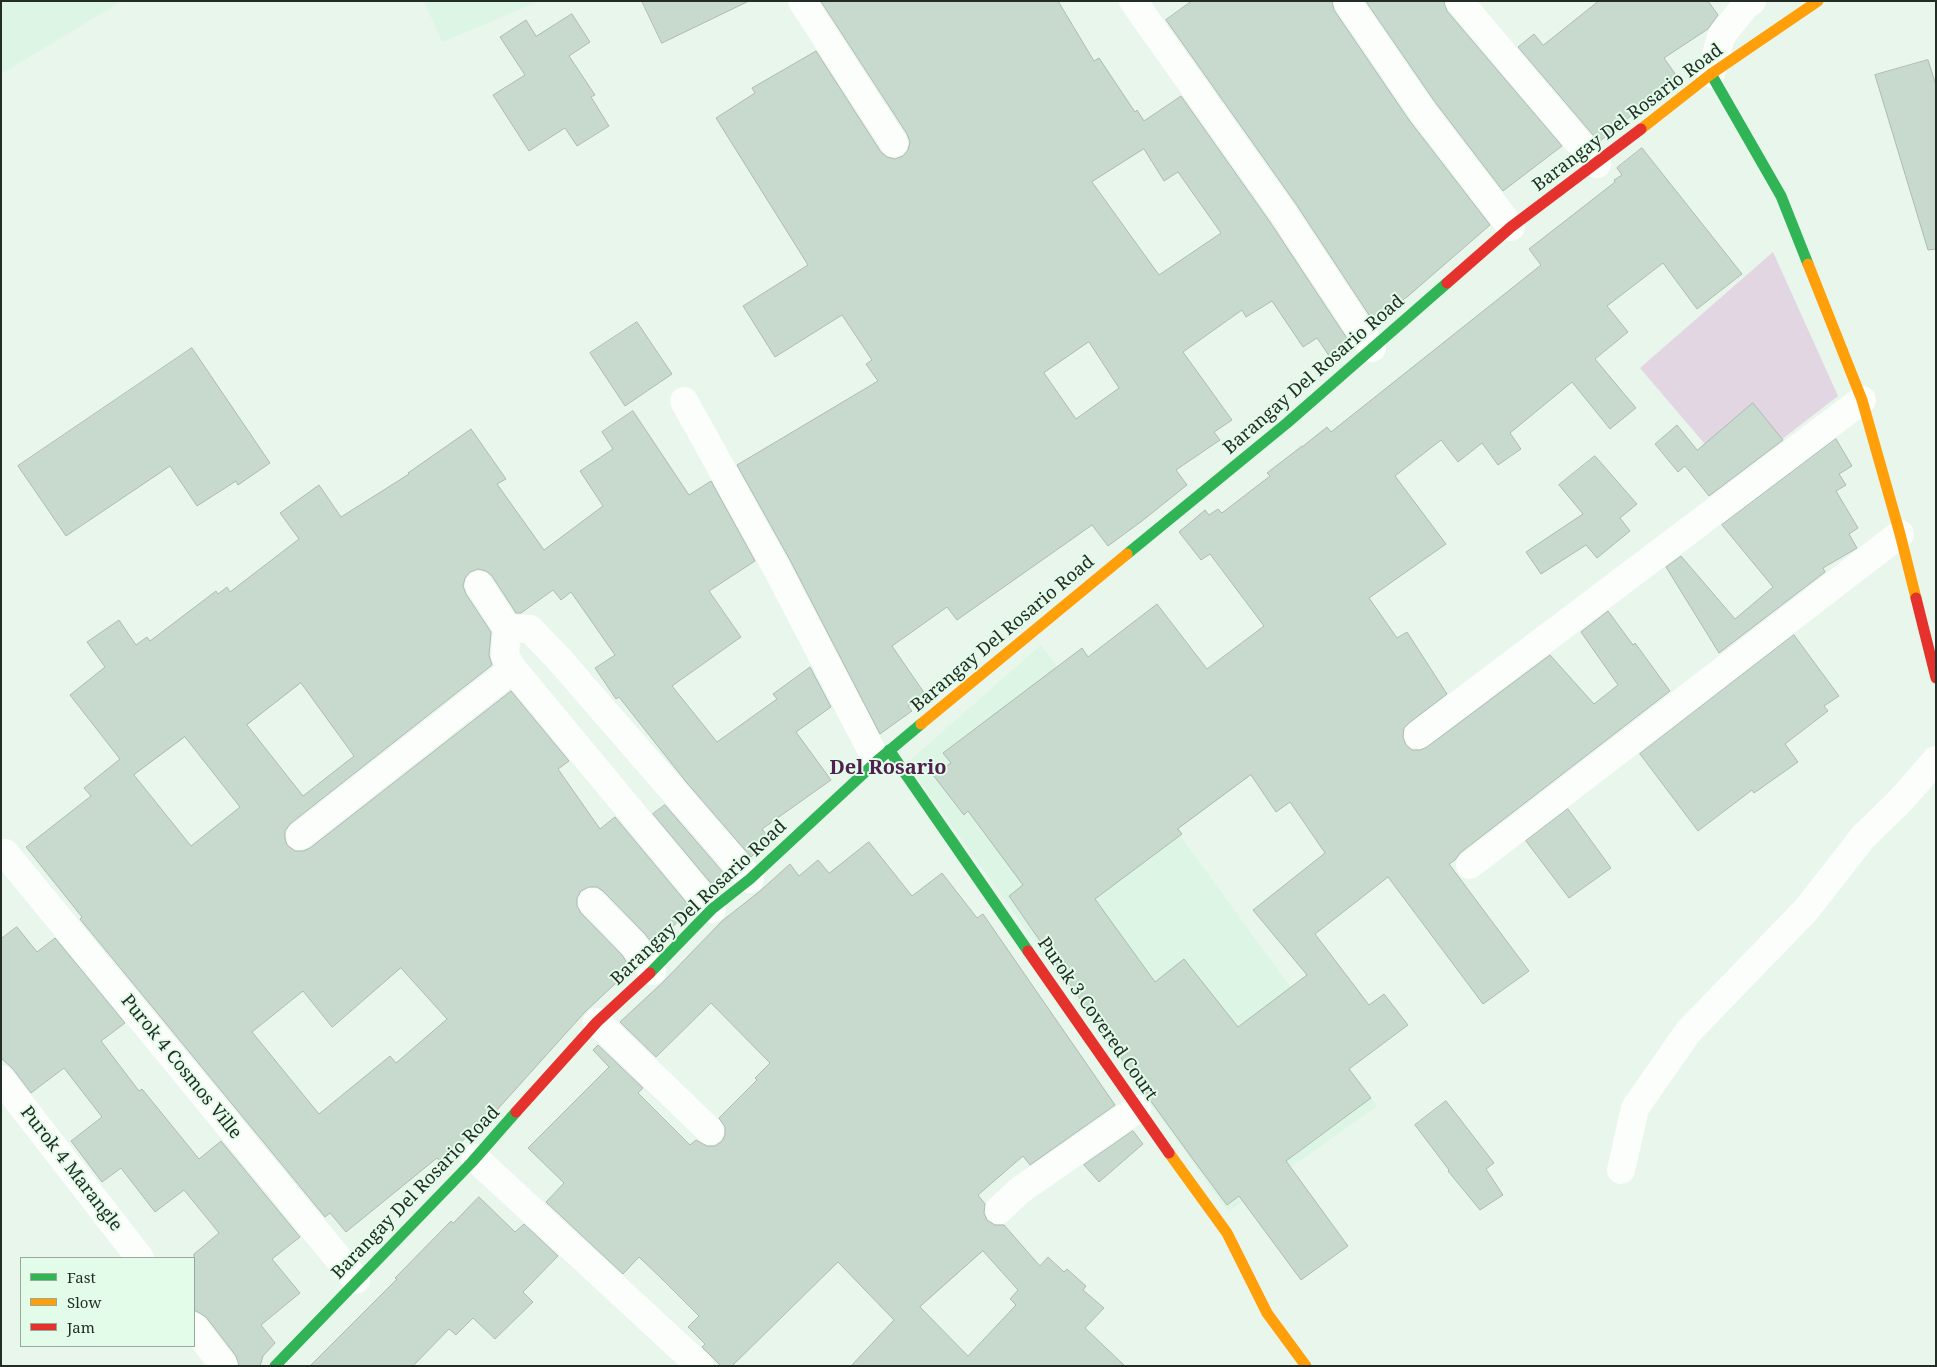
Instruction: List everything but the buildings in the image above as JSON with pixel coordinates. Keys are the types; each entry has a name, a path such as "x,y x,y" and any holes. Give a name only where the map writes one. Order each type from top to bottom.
{"main road":[{"name":"Barangay Del Rosario Road","path":"275,1366 475,1158 597,1022 652,971 712,909 750,879 883,756 1045,621 1239,464 1511,227 1597,164 1711,74 1818,1"},
{"path":"1711,74 1780,196 1862,400 1900,534 1936,678"},
{"name":"Purok 3 Covered Court","path":"883,756 1227,1233 1266,1314 1306,1366"}],"street":[{"path":"802,1 894,142"},
{"path":"1133,1 1283,213 1372,348"},
{"path":"1347,1 1422,111 1511,227"},
{"path":"1459,1 1597,164"},
{"path":"1711,74 1722,36 1746,5 1752,1"},
{"path":"684,400 883,756"},
{"path":"1418,735 1862,400"},
{"path":"1470,865 1900,534"},
{"path":"480,585 507,628 505,656 513,669 712,909"},
{"path":"507,628 530,629 539,637 750,879"},
{"path":"300,836 513,669"},
{"path":"1621,1170 1635,1108 1688,1032 1806,910 1863,837 1901,800 1936,760"},
{"name":"Purok 4 Cosmos Ville","path":"6,853 356,1280"},
{"path":"592,902 634,945 652,971"},
{"path":"597,1022 710,1131"},
{"name":"Purok 4 Marangle","path":"1,1079 139,1257"},
{"path":"998,1210 1019,1192 1137,1109"},
{"path":"475,1158 700,1366"},
{"path":"195,1328 224,1366"}],"shaded area":[{"path":"1,1 122,1 1,74"},
{"path":"424,1 540,1 442,42"},
{"path":"1773,252 1838,396 1733,477 1640,368"},
{"path":"1041,645 1377,1106 1228,1212 907,763"}],"traffic: fast":[{"path":"1711,74 1781,196 1808,264"},
{"path":"1127,554 1287,423 1447,283"},
{"path":"650,973 712,909 750,879 877,761 921,724"},
{"path":"889,750 1028,951"},
{"path":"275,1366 472,1162 516,1112"}],"traffic: slow":[{"path":"1641,129 1711,74 1818,1"},
{"path":"1808,264 1862,400 1916,598"},
{"path":"921,724 1127,554"},
{"path":"1169,1153 1227,1233 1267,1313 1306,1366"}],"traffic: jam":[{"path":"1447,283 1511,227 1641,129"},
{"path":"1916,598 1936,678"},
{"path":"1028,951 1169,1153"},
{"path":"516,1112 597,1022 650,973"}],"district":[{"name":"Del Rosario","path":"888,768"}]}
